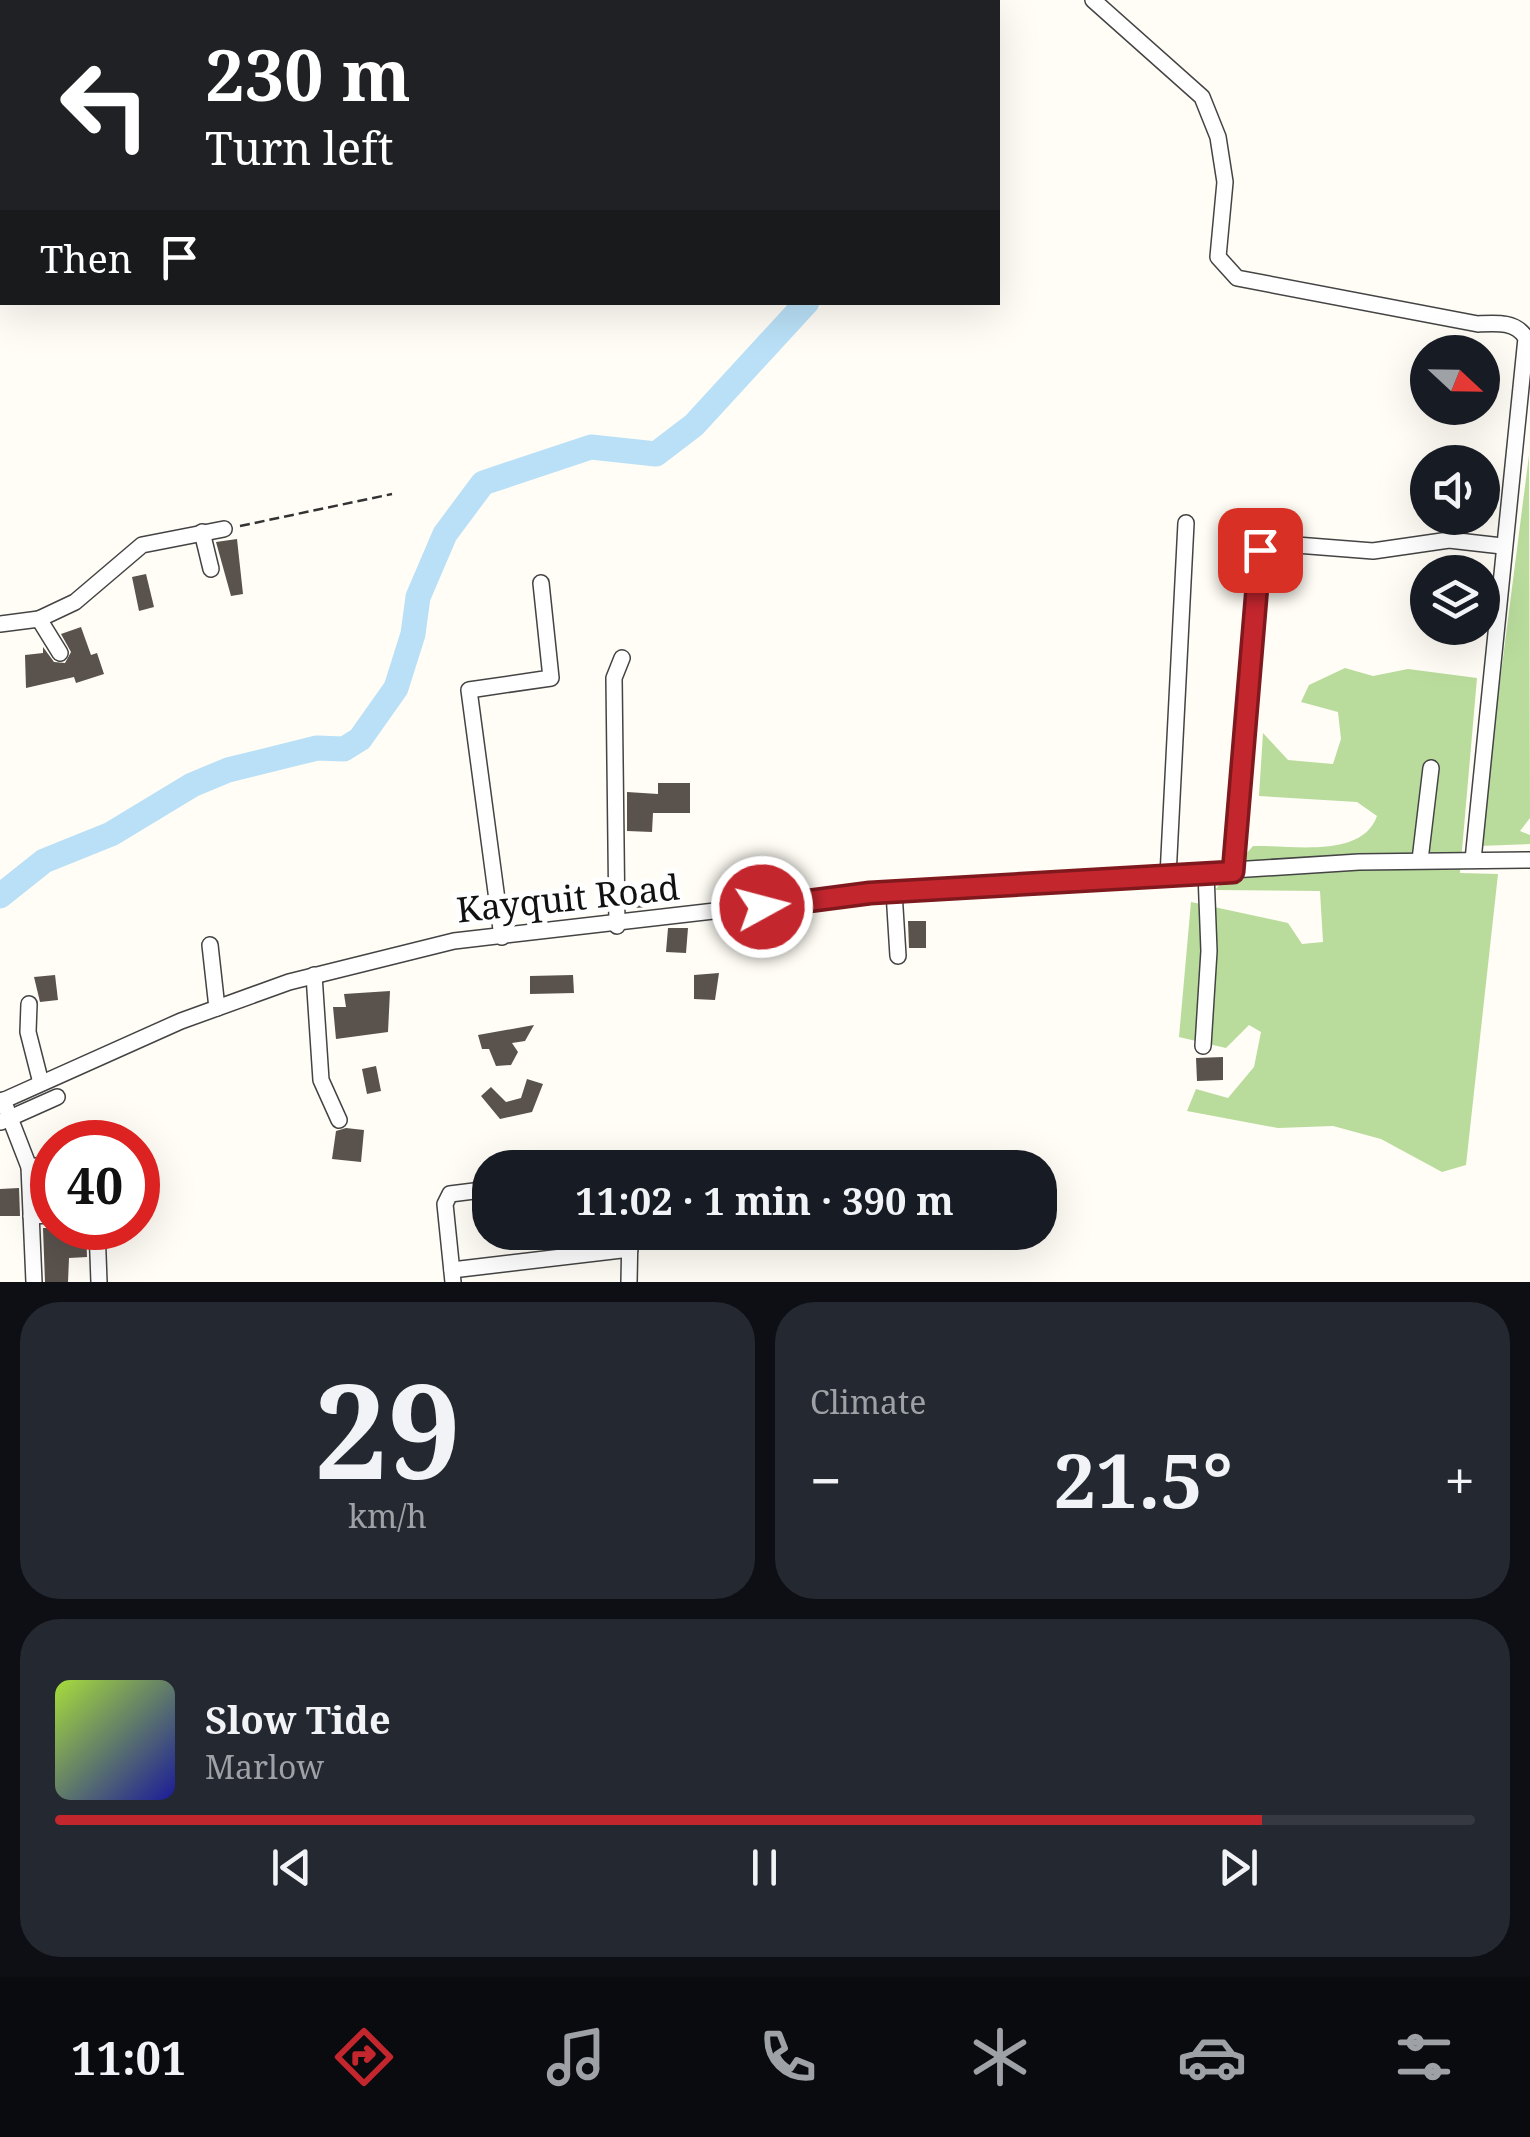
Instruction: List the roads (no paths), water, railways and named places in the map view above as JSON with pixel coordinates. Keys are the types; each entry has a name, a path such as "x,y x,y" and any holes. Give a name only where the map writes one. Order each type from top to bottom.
{"street":[{"path":"1094,0 1202,97 1220,152 1224,182 1218,257 1226,271 1237,278 1526,328 1522,426 1502,546 1472,860"},
{"path":"1168,876 1186,523"},
{"path":"0,624 40,618 75,602 142,545 224,529"},
{"path":"202,532 210,569"},
{"path":"1233,872 1260,550 1271,543 1373,551 1449,540 1502,546"},
{"path":"502,937 469,690 551,678 541,583"},
{"path":"40,618 60,653"},
{"path":"617,926 614,678 622,658"},
{"path":"1420,860 1431,768"},
{"name":"Kayquit Road","path":"1,1101 217,1008 314,975 454,941 617,926 894,892 1420,860 1530,860"},
{"path":"1203,1046 1209,952 1206,873"},
{"path":"894,892 898,956"},
{"path":"210,946 217,1008"},
{"path":"314,975 321,1080 339,1120"},
{"path":"29,1004 28,1032 41,1083"},
{"path":"4,1121 57,1097"},
{"path":"1,1101 4,1121 28,1167 30,1192"},
{"path":"472,1191 450,1194 445,1204 452,1276 584,1250"},
{"path":"33,1250 34,1282"},
{"path":"98,1250 100,1282"},
{"path":"629,1282 630,1250"}],"waterway":[{"path":"0,896 44,861 111,834 192,785 228,770 317,748 344,749 360,739 396,688 413,634 418,597 445,534 483,483 591,447 656,454 694,425 804,305"}]}
